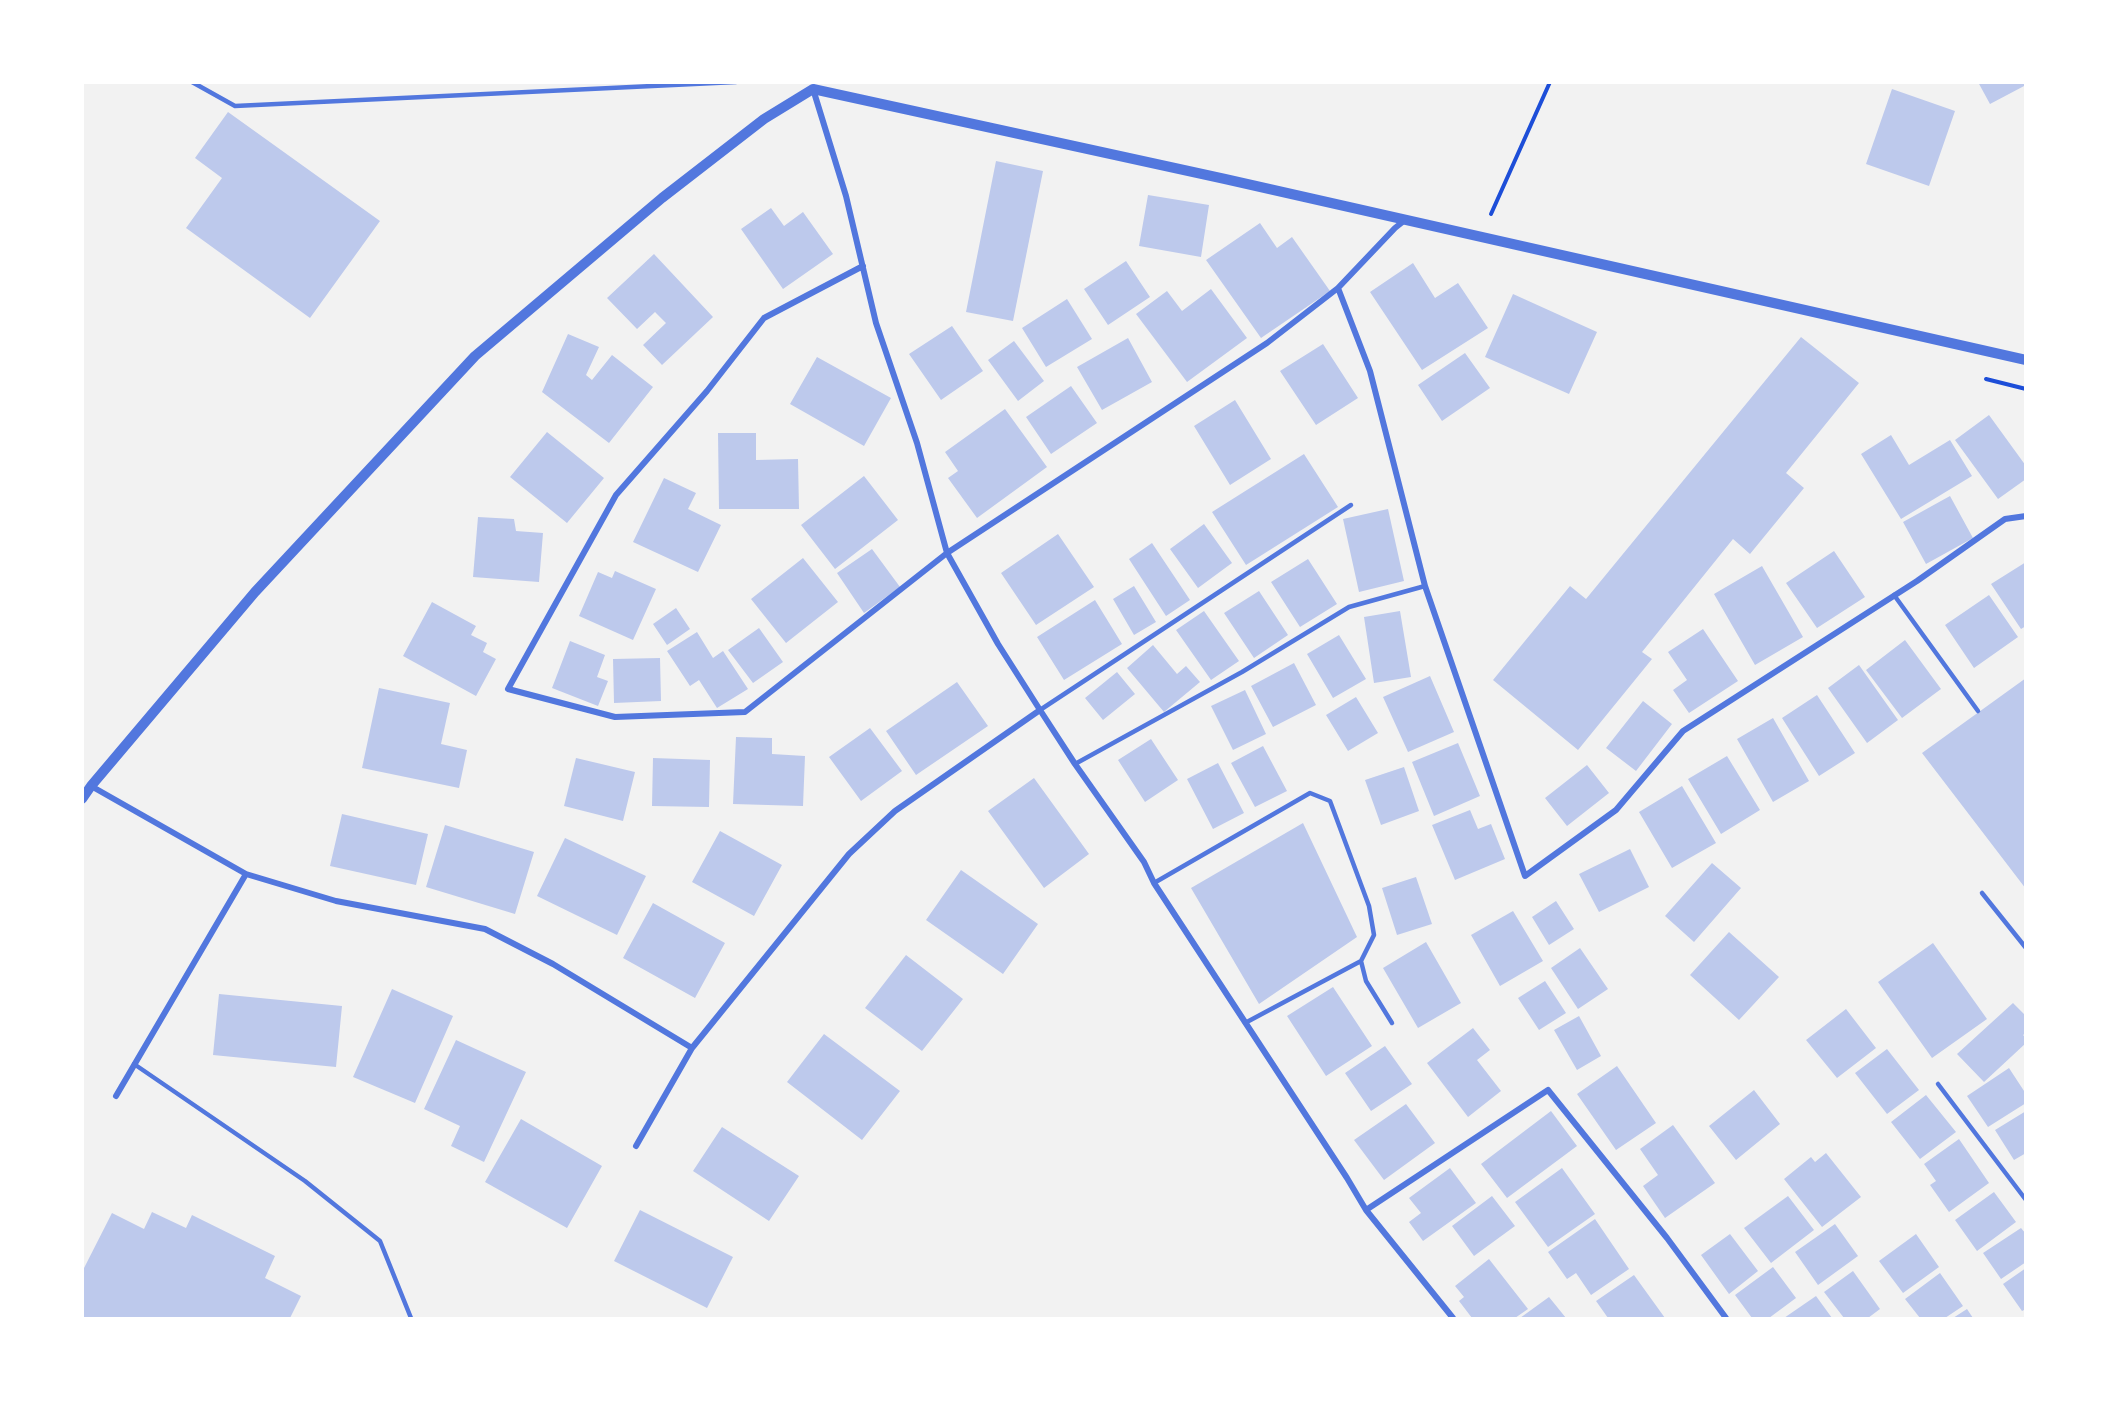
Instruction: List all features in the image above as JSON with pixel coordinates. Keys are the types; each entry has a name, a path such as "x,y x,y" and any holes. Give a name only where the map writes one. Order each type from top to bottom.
{"street":[{"path":"82,799 255,592 475,356 662,198 764,119 812,86 2025,360"},
{"path":"812,86 846,196 876,323 917,443 947,553 998,644 1040,710 1144,862 1154,883 1366,1210 1453,1318"},
{"path":"862,266 764,318 707,391 616,495 508,689 615,717 745,712 947,553 1268,343 1338,288 1405,219"},
{"path":"1338,288 1370,371 1425,586 1525,876 1616,810 1683,731 1917,581 2005,519 2025,516"},
{"path":"636,1146 692,1048 849,854 895,811 1040,710"},
{"path":"91,786 246,874 336,901 484,929 553,964 692,1048"},
{"path":"116,1095 246,874"},
{"path":"1366,1210 1548,1090 1667,1238 1726,1318"}],"lane":[{"path":"192,82 235,106 736,82"},
{"path":"1040,710 1351,506"},
{"path":"1075,764 1242,672 1349,607 1425,586"},
{"path":"1894,595 1978,711"},
{"path":"1154,883 1310,793 1330,801 1369,906 1374,935 1361,961 1245,1023"},
{"path":"1982,893 2025,948"},
{"path":"1361,961 1366,981 1392,1023"},
{"path":"134,1064 305,1181 380,1241 411,1318"},
{"path":"1938,1084 2025,1200"}],"path":[{"path":"1482,237 1550,82"}],"building":[{"path":"1978,82 2026,82 2026,85 1990,104"},
{"path":"1892,89 1955,111 1929,186 1866,164"},
{"path":"228,112 380,221 310,318 186,228 222,178 195,158"},
{"path":"996,161 1043,171 1013,321 966,312"},
{"path":"1148,195 1209,205 1201,257 1139,246"},
{"path":"771,208 784,226 803,212 833,254 783,289 741,229"},
{"path":"1260,223 1277,248 1292,237 1330,291 1261,338 1206,260"},
{"path":"654,254 713,317 662,365 643,345 666,323 655,312 637,329 607,298"},
{"path":"1126,261 1150,297 1108,325 1084,289"},
{"path":"1413,263 1435,298 1458,283 1488,328 1422,370 1370,292"},
{"path":"1211,289 1247,338 1187,382 1136,314 1167,291 1182,311"},
{"path":"1513,294 1597,332 1569,394 1485,357"},
{"path":"1067,299 1092,339 1046,367 1022,328"},
{"path":"952,326 983,371 941,400 909,354"},
{"path":"568,334 599,347 586,375 592,380 612,355 653,387 609,443 542,392"},
{"path":"1801,337 1859,383 1786,473 1804,488 1750,554 1733,539 1642,652 1652,659 1578,750 1493,680 1570,586 1586,599"},
{"path":"1128,338 1152,382 1102,410 1077,367"},
{"path":"1014,341 1044,381 1018,401 988,360"},
{"path":"1323,344 1358,398 1316,425 1280,371"},
{"path":"1465,353 1490,388 1442,421 1418,385"},
{"path":"817,357 891,398 864,446 790,404"},
{"path":"1071,386 1097,423 1051,454 1026,417"},
{"path":"1235,400 1271,459 1230,485 1194,426"},
{"path":"1005,409 1047,467 977,518 948,478 958,471 945,452"},
{"path":"1989,415 2026,466 2026,479 1998,499 1955,440"},
{"path":"547,432 604,478 567,523 510,477"},
{"path":"718,433 756,433 756,460 798,459 799,509 719,509"},
{"path":"1891,435 1909,465 1950,440 1972,476 1901,519 1861,454"},
{"path":"1304,454 1338,507 1246,565 1212,512"},
{"path":"864,476 898,520 835,569 801,525"},
{"path":"664,478 696,493 688,509 721,525 698,572 633,542"},
{"path":"1950,496 1973,538 1926,564 1903,522"},
{"path":"1388,509 1404,581 1359,592 1343,519"},
{"path":"478,517 514,519 516,531 543,533 539,582 473,577"},
{"path":"1204,524 1232,563 1198,588 1170,549"},
{"path":"1058,534 1094,587 1036,625 1001,573"},
{"path":"1152,543 1190,600 1166,616 1129,559"},
{"path":"872,549 900,587 864,613 837,573"},
{"path":"1834,551 1865,597 1817,628 1786,583"},
{"path":"803,558 838,602 786,643 751,599"},
{"path":"1308,559 1337,604 1300,627 1271,582"},
{"path":"2026,562 2026,626 2021,629 1991,584"},
{"path":"1762,566 1803,637 1755,665 1714,594"},
{"path":"615,571 656,589 633,640 579,616 598,572 612,578"},
{"path":"1134,586 1156,622 1134,635 1113,599"},
{"path":"1259,591 1288,635 1254,658 1224,613"},
{"path":"1989,595 2018,637 1974,668 1945,625"},
{"path":"1095,600 1122,644 1064,680 1037,637"},
{"path":"432,602 476,626 471,635 487,643 483,652 496,659 476,696 403,656"},
{"path":"676,608 690,629 667,645 653,624"},
{"path":"1204,611 1239,661 1211,680 1176,630"},
{"path":"1400,611 1411,677 1374,683 1364,617"},
{"path":"759,628 783,662 753,683 728,650"},
{"path":"1703,629 1738,681 1689,713 1673,690 1687,680 1668,652"},
{"path":"697,632 713,658 723,651 748,689 717,708 699,680 690,686 667,651"},
{"path":"1339,635 1366,679 1333,698 1307,654"},
{"path":"1905,640 1941,689 1902,718 1866,670"},
{"path":"570,641 605,655 597,677 608,681 598,706 552,688"},
{"path":"1153,645 1177,674 1186,666 1200,682 1164,712 1127,668"},
{"path":"660,658 661,701 614,703 613,659"},
{"path":"1294,663 1316,705 1273,727 1251,686"},
{"path":"1859,665 1898,720 1867,743 1828,688"},
{"path":"1117,672 1135,694 1103,720 1085,698"},
{"path":"1430,676 1454,732 1408,752 1383,697"},
{"path":"2026,678 2026,889 1922,753"},
{"path":"957,682 988,726 916,775 886,731"},
{"path":"379,688 450,703 441,744 467,750 459,788 362,768"},
{"path":"1245,690 1266,734 1233,750 1211,706"},
{"path":"1817,695 1855,753 1819,776 1782,718"},
{"path":"1356,697 1378,733 1348,751 1326,715"},
{"path":"1643,701 1672,724 1636,771 1606,748"},
{"path":"1773,718 1809,781 1773,802 1737,739"},
{"path":"870,728 902,771 861,801 829,757"},
{"path":"736,737 772,738 772,754 805,756 803,806 733,804"},
{"path":"1151,739 1178,780 1145,802 1118,760"},
{"path":"1458,743 1480,796 1434,816 1412,762"},
{"path":"1263,746 1287,791 1255,807 1231,763"},
{"path":"1727,756 1760,810 1721,834 1688,779"},
{"path":"576,758 635,772 623,821 564,806"},
{"path":"653,758 710,760 709,807 652,806"},
{"path":"1218,763 1244,813 1213,829 1187,779"},
{"path":"1587,765 1609,793 1567,826 1545,798"},
{"path":"1404,767 1419,811 1381,825 1365,780"},
{"path":"1034,778 1089,854 1044,888 988,811"},
{"path":"1682,786 1716,843 1672,868 1639,812"},
{"path":"1470,810 1478,829 1491,824 1505,859 1455,880 1432,825"},
{"path":"342,814 428,834 416,885 330,866"},
{"path":"1303,823 1357,937 1259,1004 1191,888"},
{"path":"445,825 534,852 515,914 426,887"},
{"path":"720,831 782,865 754,916 692,882"},
{"path":"565,838 646,876 617,935 537,896"},
{"path":"1630,849 1649,887 1599,912 1579,874"},
{"path":"1712,863 1741,888 1694,942 1665,916"},
{"path":"961,870 1038,924 1003,974 926,920"},
{"path":"1416,877 1432,924 1397,935 1382,888"},
{"path":"1556,901 1574,929 1549,945 1532,917"},
{"path":"653,903 725,943 695,998 623,958"},
{"path":"1513,911 1543,961 1500,986 1471,935"},
{"path":"1729,932 1779,977 1739,1020 1690,975"},
{"path":"1426,942 1461,1003 1418,1028 1383,968"},
{"path":"1933,943 1987,1019 1932,1058 1878,982"},
{"path":"1580,948 1608,989 1578,1009 1551,968"},
{"path":"906,955 963,999 922,1051 865,1008"},
{"path":"1545,981 1566,1013 1539,1030 1518,998"},
{"path":"1333,987 1372,1046 1326,1076 1287,1016"},
{"path":"392,989 453,1016 415,1103 353,1077"},
{"path":"219,994 342,1006 336,1067 213,1055"},
{"path":"2013,1003 2026,1016 2026,1033 2023,1035 2026,1043 1984,1082 1957,1054"},
{"path":"1846,1009 1876,1048 1837,1078 1806,1040"},
{"path":"1579,1016 1601,1056 1577,1070 1554,1030"},
{"path":"1473,1028 1490,1050 1477,1060 1501,1091 1468,1117 1427,1063"},
{"path":"824,1034 900,1091 862,1140 787,1082"},
{"path":"456,1040 526,1072 484,1162 451,1146 460,1126 424,1109"},
{"path":"1385,1046 1412,1084 1371,1111 1345,1073"},
{"path":"1887,1049 1919,1090 1887,1114 1855,1073"},
{"path":"1617,1066 1656,1123 1616,1150 1577,1094"},
{"path":"2009,1068 2026,1094 2026,1103 1988,1127 1967,1096"},
{"path":"1754,1090 1780,1124 1736,1160 1709,1126"},
{"path":"1926,1095 1956,1132 1920,1159 1891,1122"},
{"path":"1406,1104 1435,1143 1384,1180 1354,1140"},
{"path":"1551,1111 1577,1146 1507,1198 1481,1164"},
{"path":"2026,1111 2026,1153 2014,1160 1995,1130"},
{"path":"521,1119 602,1166 567,1228 485,1182"},
{"path":"1673,1125 1715,1183 1665,1218 1643,1186 1658,1175 1640,1149"},
{"path":"722,1127 799,1176 769,1221 693,1171"},
{"path":"1959,1139 1989,1183 1949,1212 1930,1185 1936,1181 1924,1164"},
{"path":"1826,1153 1861,1197 1822,1227 1784,1179 1811,1157 1815,1162"},
{"path":"1450,1168 1476,1203 1423,1241 1409,1222 1421,1213 1409,1198"},
{"path":"1562,1168 1595,1214 1548,1247 1515,1202"},
{"path":"1994,1192 2016,1222 1977,1251 1955,1220"},
{"path":"1492,1196 1515,1226 1474,1256 1452,1226"},
{"path":"1788,1196 1814,1230 1771,1263 1744,1228"},
{"path":"640,1210 733,1257 707,1308 614,1261"},
{"path":"152,1212 186,1228 192,1215 275,1256 265,1278 301,1296 290,1318 82,1318 82,1272 112,1213 144,1229"},
{"path":"1595,1219 1629,1269 1591,1295 1576,1273 1567,1279 1548,1252"},
{"path":"1835,1224 1858,1256 1818,1285 1795,1252"},
{"path":"2021,1228 2026,1234 2026,1262 2001,1279 1983,1253"},
{"path":"1730,1234 1758,1271 1729,1294 1701,1255"},
{"path":"1916,1234 1939,1267 1903,1293 1879,1261"},
{"path":"1489,1259 1528,1309 1515,1318 1472,1318 1459,1301 1464,1297 1455,1286"},
{"path":"1773,1267 1796,1298 1769,1318 1752,1318 1735,1295"},
{"path":"2026,1268 2026,1309 2022,1311 2003,1284"},
{"path":"1853,1271 1880,1309 1868,1318 1844,1318 1824,1292"},
{"path":"1940,1273 1963,1306 1945,1318 1920,1318 1905,1299"},
{"path":"1634,1275 1665,1318 1608,1318 1596,1301"},
{"path":"1816,1296 1832,1318 1784,1318"},
{"path":"1549,1297 1566,1318 1520,1318"},
{"path":"1967,1309 1973,1318 1953,1318"}]}
